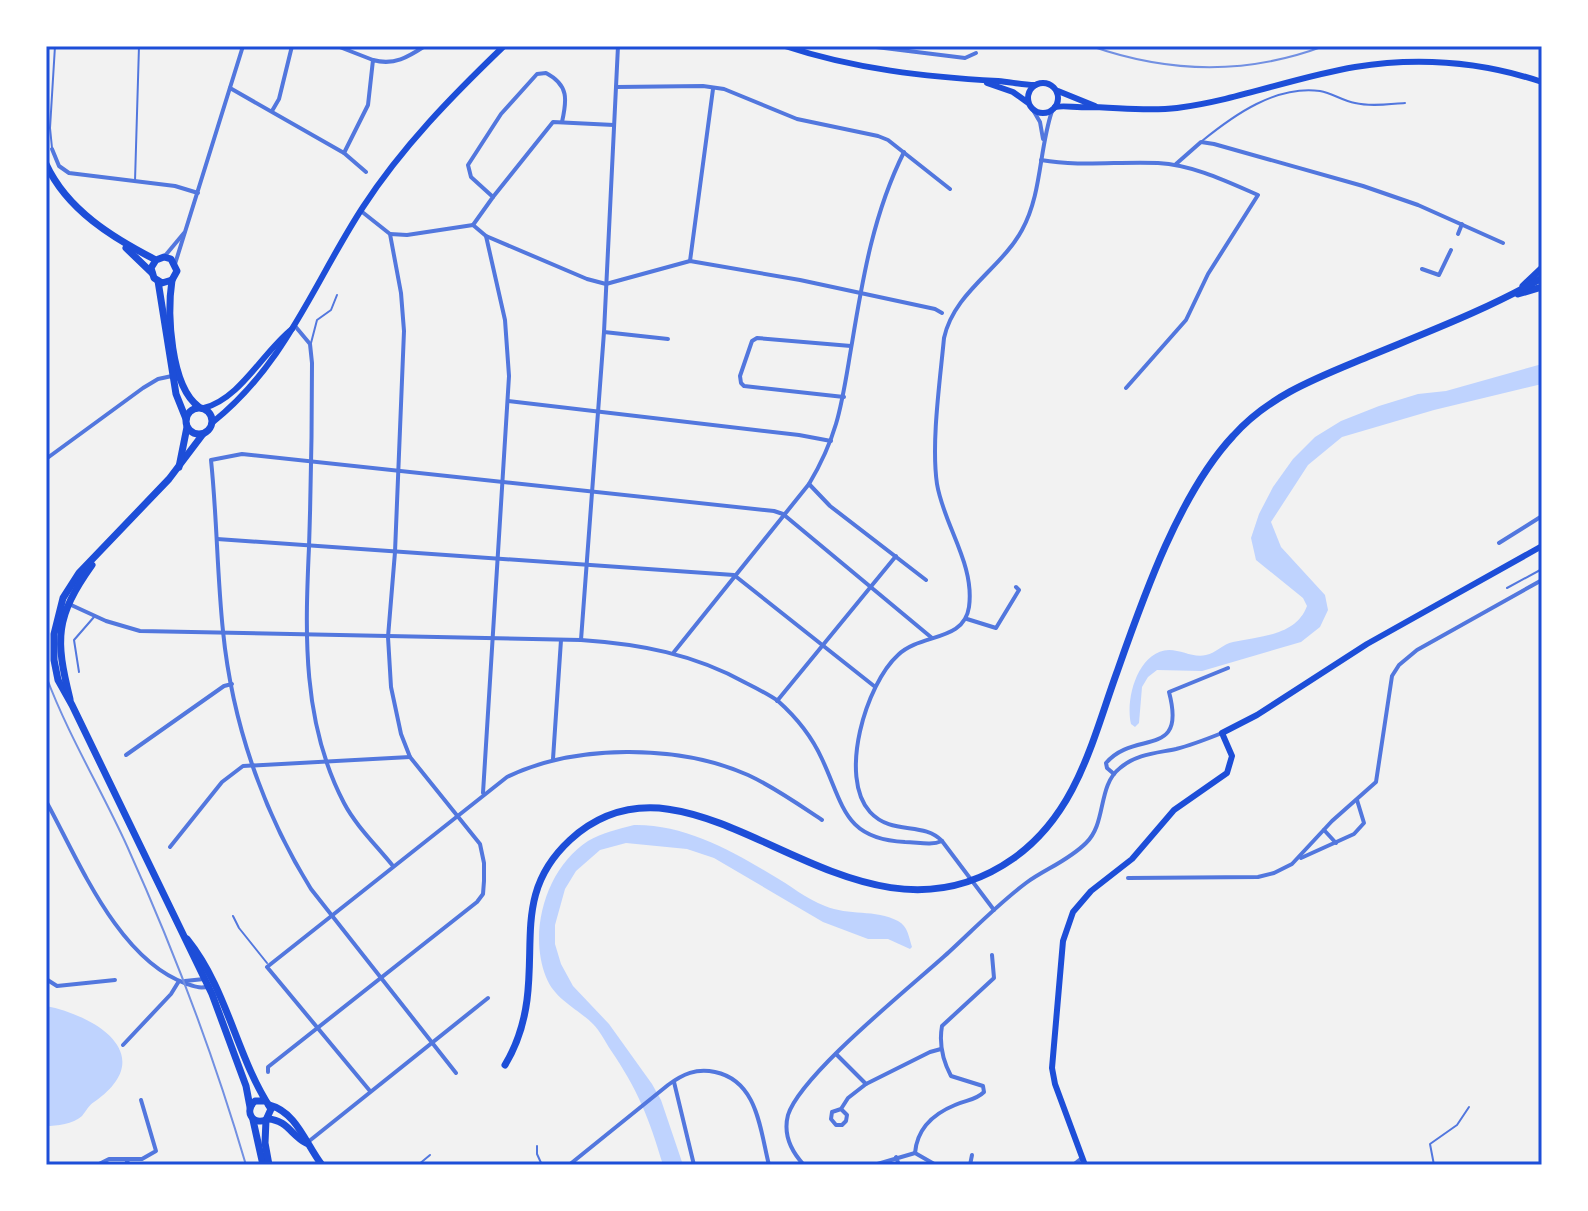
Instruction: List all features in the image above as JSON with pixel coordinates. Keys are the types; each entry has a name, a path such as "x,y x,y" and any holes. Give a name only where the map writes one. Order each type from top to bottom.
{"main road":[{"path":"263,1165 249,1114 246,1086 213,984 204,979 63,692 53,648 57,616 70,584 179,467 213,422 238,400 277,353 360,211 391,167 434,115 504,46"},
{"path":"785,46 859,66 979,81 1047,83 1056,90 1095,106"},
{"path":"979,81 1013,92 1042,114 1054,109 1095,106 1138,110 1187,106 1344,69 1387,63 1472,65 1542,82"},
{"path":"1030,107 1028,93 1035,85"},
{"path":"1054,109 1058,102 1056,90"},
{"path":"46,164 69,199 119,240 158,281 178,404 193,433 203,434"},
{"path":"119,240 175,264 177,271 172,280 169,315 180,377 187,396 210,413 213,422"},
{"path":"152,273 152,265 160,259"},
{"path":"1520,290 1542,268"},
{"path":"505,1065 517,1042 525,1012 528,931 531,908 540,882 550,864 571,840 611,816 649,808 693,813 848,879 897,889 932,889 961,883 995,869 1024,850 1054,820 1074,789 1154,575 1198,484 1228,441 1257,413 1293,389 1508,296 1542,278"},
{"path":"158,281 165,283 172,280"},
{"path":"1508,296 1542,287"},
{"path":"179,467 191,410 229,397 295,326"},
{"path":"1084,1162 1052,1068 1063,941 1066,926 1078,904 1123,867 1174,810 1227,773 1232,756 1222,733 1257,715 1367,644 1542,546"},
{"path":"72,705 61,667 59,646 63,619 68,603 103,550"},
{"path":"185,936 213,984 254,1082 271,1112 267,1120 265,1143 269,1165"},
{"path":"250,1107 255,1101 283,1110 322,1165"},
{"path":"253,1120 286,1124 298,1139 306,1143"}],"street":[{"path":"175,264 243,46"},
{"path":"272,111 279,99 292,46"},
{"path":"337,46 373,60 399,60 425,46"},
{"path":"581,640 604,332 618,46"},
{"path":"868,46 965,58 976,53"},
{"path":"344,153 368,105 373,60"},
{"path":"493,197 471,177 468,165 501,114 537,74 546,73 564,88 567,101 562,122"},
{"path":"616,87 724,89 797,119 878,136 904,152 950,189"},
{"path":"230,88 344,153 366,172"},
{"path":"690,261 713,88"},
{"path":"1030,107 1040,122 1044,141"},
{"path":"994,910 942,841 931,832 897,828 884,823 864,804 857,783 857,760 859,736 874,686 896,656 919,641 959,628 967,619 970,604 967,576 942,507 937,482 944,338 957,306 1000,259 1024,226 1054,109"},
{"path":"360,211 390,234 407,235 473,225 553,122 614,125"},
{"path":"1173,165 1201,142 1351,182 1503,243"},
{"path":"52,149 59,166 69,173 175,186 198,193"},
{"path":"674,652 809,484 831,441 844,397 873,229 890,180 904,152"},
{"path":"1041,160 1085,165 1173,165 1196,170 1258,195 1208,274 1186,320 1126,388"},
{"path":"1458,234 1462,224"},
{"path":"473,225 486,236 587,279 606,284 690,261 735,267 942,313"},
{"path":"160,259 185,231"},
{"path":"268,1072 268,1067 477,902 483,894 484,863 480,844 410,757 401,734 391,687 388,637 395,552 404,331 401,293 390,234"},
{"path":"483,793 509,351 486,236"},
{"path":"1422,269 1439,275 1451,250"},
{"path":"295,326 310,344 312,363 309,547 305,594 310,698 327,761 347,807 393,866"},
{"path":"604,332 668,339"},
{"path":"844,397 744,386 740,376 752,341 757,338 851,346"},
{"path":"46,459 143,388 158,379 172,376"},
{"path":"508,401 831,441"},
{"path":"456,1073 330,916 294,860 250,765 223,634 211,460 242,454 774,511 783,514 932,638"},
{"path":"809,484 830,506 926,580"},
{"path":"1499,543 1542,516"},
{"path":"217,539 734,575 874,686"},
{"path":"777,701 896,556"},
{"path":"1128,878 1258,877 1287,868 1332,821 1376,782 1392,676 1399,665 1417,650 1542,580"},
{"path":"967,619 996,628 1019,590 1016,587"},
{"path":"68,603 140,631 581,640 674,652 722,669 777,701 811,739 841,808 854,825 882,840 930,844 942,841"},
{"path":"553,759 561,640"},
{"path":"1114,774 1106,763 1112,756 1133,746 1159,740 1171,730 1173,717 1169,692 1228,668"},
{"path":"126,755 224,686 232,684"},
{"path":"804,1165 789,1141 786,1128 788,1116 802,1090 836,1054 1027,882 1073,856 1090,840 1114,774 1135,758 1190,745 1222,733"},
{"path":"370,1091 268,966 507,777 553,759 651,753 710,762 760,782 822,820"},
{"path":"170,847 222,782 243,766 410,757"},
{"path":"1298,859 1354,834 1364,823 1357,800"},
{"path":"46,801 118,928 147,962 163,974 199,988 213,984"},
{"path":"1322,828 1336,843"},
{"path":"915,1153 919,1134 934,1117 984,1092 983,1086 951,1076 941,1049 942,1026 994,978 992,955"},
{"path":"46,979 57,986 115,980"},
{"path":"179,981 204,979"},
{"path":"123,1045 171,994 179,981"},
{"path":"306,1143 488,998"},
{"path":"841,1109 847,1115 846,1121 836,1125 831,1115 866,1084 941,1049"},
{"path":"836,1054 866,1084"},
{"path":"569,1165 660,1091 689,1072 701,1070 722,1073 741,1084 754,1104 769,1165"},
{"path":"674,1081 694,1165"},
{"path":"97,1165 109,1159 128,1162 142,1159 156,1151 141,1100"},
{"path":"874,1165 915,1153 936,1165"},
{"path":"970,1165 972,1155"},
{"path":"896,1157 899,1165"},
{"path":"1073,1165 1084,1162"}],"lane":[{"path":"52,149 50,128 55,46"},
{"path":"135,181 139,46"},
{"path":"1201,142 1251,106 1295,92 1324,91 1362,105 1405,103"},
{"path":"310,344 317,320 331,310 337,295"},
{"path":"1507,588 1542,569"},
{"path":"79,672 74,653 75,637 95,616"},
{"path":"233,916 268,966"},
{"path":"1434,1165 1430,1144 1457,1125 1469,1107"},
{"path":"537,1146 542,1165"},
{"path":"418,1165 430,1155"}],"water":[{"path":"1542,364 1542,384 1434,410 1342,437 1308,465 1271,522 1281,547 1325,595 1328,610 1320,627 1301,642 1202,671 1157,670 1142,687 1139,723 1135,727 1131,724 1130,702 1136,678 1149,658 1158,652 1169,650 1206,655 1229,643 1286,629 1302,616 1307,606 1303,598 1256,560 1251,538 1273,487 1293,459 1315,437 1341,421 1379,406"},
{"path":"634,825 670,829 706,840 740,856 825,906 889,917 906,929 912,947 910,949 888,939 868,939 823,922 714,858 687,849 626,843 600,850 576,871 565,889 555,925 555,944 561,964 573,986 609,1024 652,1084 661,1100 683,1165 663,1165 647,1118 628,1078 596,1027 555,992 546,977 541,959 540,921 544,902 561,867 588,841"},
{"path":"46,1006 65,1011 101,1029 114,1040 121,1054 122,1069 113,1085 78,1119 46,1126"}],"railway":[{"path":"1091,46 1149,61 1208,67 1266,62 1324,46"},
{"path":"46,676 161,924 207,1044 246,1165"}]}
